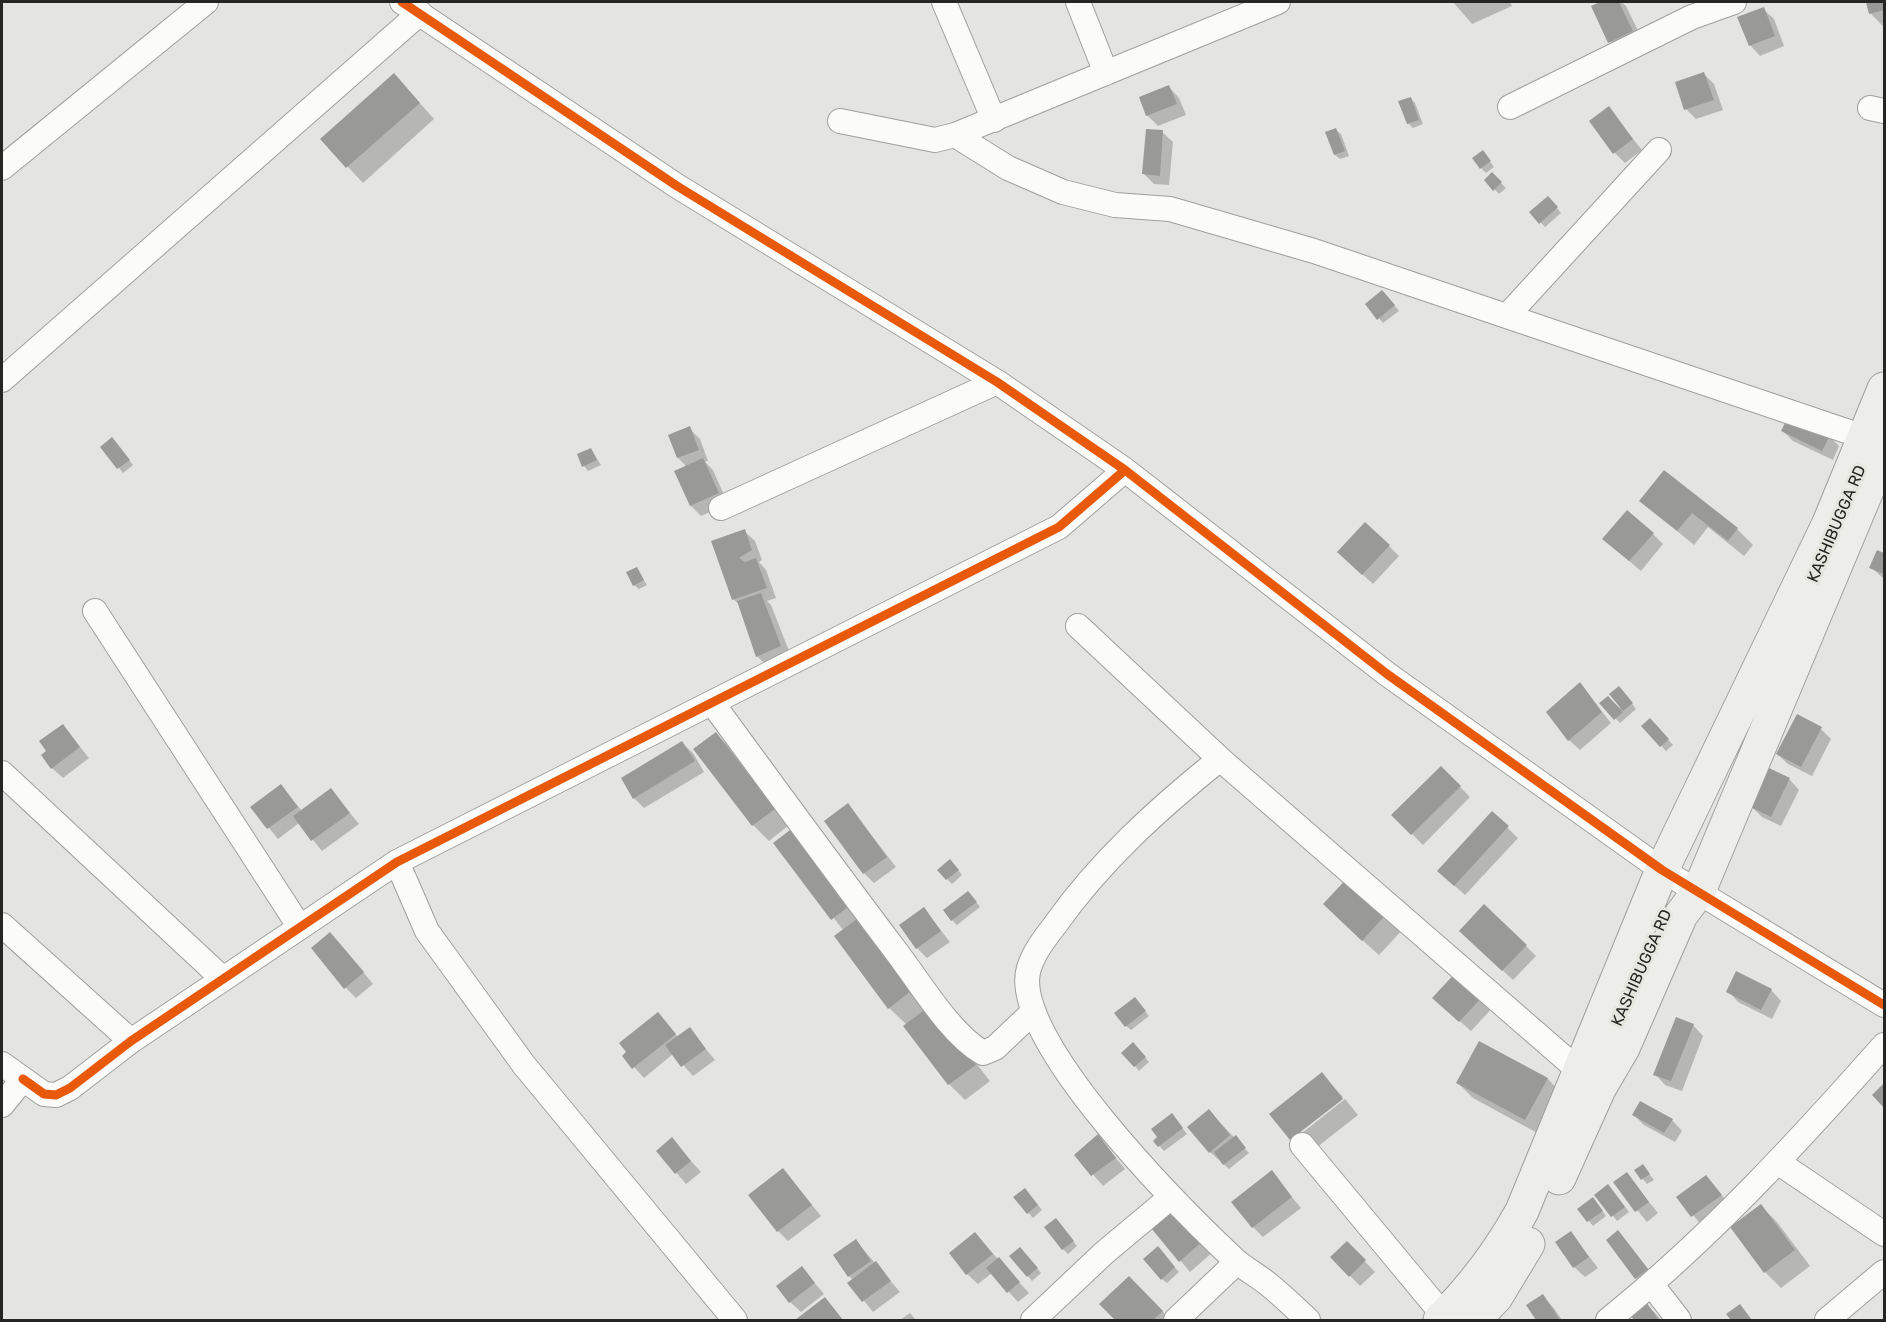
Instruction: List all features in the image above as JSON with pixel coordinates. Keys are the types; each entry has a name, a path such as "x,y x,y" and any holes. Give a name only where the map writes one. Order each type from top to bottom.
{"main road":[{"name":"KASHIBUGGA RD","path":"1590,1080 1623,1048 1681,915 1700,891 1874,443 1884,389"},
{"name":"KASHIBUGGA RD","path":"1453,1319 1496,1297 1524,1251 1590,1080 1662,870 1829,524 1874,443"}],"street":[{"path":"2,168 206,2"},
{"path":"944,2 994,120"},
{"path":"1078,2 1106,73"},
{"path":"840,121 935,140 955,135 1278,2"},
{"path":"1510,107 1692,17 1734,2"},
{"path":"2,380 411,7 677,186 997,382 1125,470 1387,674 1662,870 1700,891 1884,1005"},
{"path":"955,135 1008,168 1063,192 1115,204 1170,209 1314,250 1874,443"},
{"path":"1507,315 1659,150"},
{"path":"721,508 997,382"},
{"path":"2,1064 44,1094 56,1095 70,1088 131,1041 397,862 1059,527 1125,470"},
{"path":"95,611 299,926"},
{"path":"1078,626 1220,759 1590,1080"},
{"path":"713,704 912,972 970,1045 983,1053 995,1048 1032,1013"},
{"path":"1220,759 1126,841 1063,913 1028,968 1027,988 1032,1013 1083,1097 1171,1197 1237,1262 1269,1284 1296,1316"},
{"path":"2,773 223,979"},
{"path":"397,862 427,931 524,1065 735,1320"},
{"path":"2,925 131,1041"},
{"path":"1608,1320 1652,1285 1779,1163 1884,1045"},
{"path":"2,1105 23,1079"},
{"path":"1302,1145 1453,1319"},
{"path":"1779,1163 1884,1234"},
{"path":"1033,1320 1104,1253 1171,1197"},
{"path":"1176,1320 1237,1262"},
{"path":"1827,1320 1884,1272"},
{"path":"1652,1285 1679,1320"}],"building":[{"path":"1600,2 1619,2 1633,31 1608,43 1591,6"},
{"path":"1866,2 1884,2 1884,10 1869,14"},
{"path":"1764,7 1775,36 1749,46 1737,17"},
{"path":"1704,72 1714,100 1684,110 1675,82"},
{"path":"394,73 420,103 346,168 320,139"},
{"path":"1169,85 1177,104 1146,116 1139,97"},
{"path":"1411,97 1419,120 1407,124 1398,101"},
{"path":"1609,106 1633,139 1613,154 1589,121"},
{"path":"1336,128 1345,151 1334,155 1325,132"},
{"path":"1146,129 1163,130 1160,176 1142,174"},
{"path":"1483,150 1491,161 1480,169 1472,158"},
{"path":"1492,172 1502,182 1493,191 1484,180"},
{"path":"1548,196 1558,207 1539,224 1529,212"},
{"path":"1382,290 1395,305 1377,320 1365,304"},
{"path":"1789,415 1830,435 1822,451 1781,431"},
{"path":"690,426 699,450 677,458 668,435"},
{"path":"112,437 130,460 117,469 100,447"},
{"path":"591,448 597,460 582,467 577,454"},
{"path":"703,458 719,493 690,506 674,471"},
{"path":"1664,470 1738,528 1728,541 1692,513 1677,531 1639,501"},
{"path":"1627,510 1654,533 1629,561 1602,539"},
{"path":"1365,522 1390,545 1362,575 1337,552"},
{"path":"745,529 752,550 739,558 745,562 756,558 767,588 732,600 711,541"},
{"path":"1877,550 1884,553 1884,574 1869,568"},
{"path":"637,567 644,580 633,586 626,572"},
{"path":"761,593 781,646 756,657 737,601"},
{"path":"1580,682 1602,712 1568,741 1546,712"},
{"path":"1619,686 1633,703 1623,711 1609,694"},
{"path":"1608,696 1623,712 1614,720 1599,703"},
{"path":"1797,714 1822,727 1801,767 1776,754"},
{"path":"1650,718 1669,739 1660,747 1641,726"},
{"path":"63,724 80,747 51,769 41,755 46,751 39,741"},
{"path":"716,732 775,809 752,826 693,749"},
{"path":"682,741 695,761 633,799 621,778"},
{"path":"1441,766 1461,786 1411,835 1391,815"},
{"path":"1769,768 1790,778 1771,817 1750,807"},
{"path":"281,784 298,807 267,829 250,807"},
{"path":"331,788 350,813 311,841 293,816"},
{"path":"848,803 887,857 863,874 824,821"},
{"path":"1492,811 1509,826 1454,886 1437,871"},
{"path":"794,827 852,904 831,920 773,843"},
{"path":"950,859 959,870 946,880 937,870"},
{"path":"1351,874 1390,910 1362,941 1323,904"},
{"path":"968,891 977,902 951,921 943,910"},
{"path":"1484,904 1527,945 1502,971 1459,931"},
{"path":"924,907 941,931 916,949 899,925"},
{"path":"861,916 915,988 888,1009 834,936"},
{"path":"330,932 364,972 344,989 311,948"},
{"path":"1460,968 1487,992 1459,1022 1432,998"},
{"path":"1736,971 1772,989 1761,1010 1726,992"},
{"path":"1135,997 1146,1011 1125,1027 1114,1013"},
{"path":"931,1005 976,1065 948,1085 903,1026"},
{"path":"658,1012 676,1034 632,1069 622,1056 626,1052 619,1043"},
{"path":"1676,1017 1694,1024 1671,1081 1653,1075"},
{"path":"690,1027 706,1049 681,1067 665,1045"},
{"path":"1479,1041 1548,1078 1525,1120 1456,1083"},
{"path":"1133,1042 1146,1057 1134,1067 1121,1053"},
{"path":"1322,1072 1343,1099 1290,1140 1269,1114"},
{"path":"1884,1083 1884,1108 1872,1095"},
{"path":"1640,1101 1673,1119 1664,1133 1632,1115"},
{"path":"1209,1109 1230,1135 1209,1153 1187,1127"},
{"path":"1172,1113 1183,1128 1158,1147 1153,1141 1157,1137 1151,1129"},
{"path":"1098,1134 1116,1158 1091,1176 1074,1155"},
{"path":"1236,1135 1246,1148 1223,1165 1214,1152"},
{"path":"672,1137 691,1161 675,1174 656,1151"},
{"path":"1643,1164 1650,1174 1641,1180 1634,1170"},
{"path":"783,1168 812,1205 777,1232 748,1195"},
{"path":"1272,1170 1292,1197 1252,1228 1231,1202"},
{"path":"1627,1172 1649,1202 1635,1212 1613,1182"},
{"path":"1706,1175 1722,1195 1691,1217 1676,1197"},
{"path":"1608,1184 1625,1207 1611,1217 1594,1195"},
{"path":"1025,1188 1038,1205 1027,1214 1013,1197"},
{"path":"1593,1197 1603,1211 1587,1222 1577,1209"},
{"path":"1761,1204 1795,1250 1764,1273 1730,1227"},
{"path":"1177,1208 1204,1240 1179,1262 1151,1228"},
{"path":"1056,1218 1074,1241 1062,1250 1044,1227"},
{"path":"1618,1230 1648,1269 1635,1279 1606,1240"},
{"path":"1571,1231 1589,1257 1573,1268 1555,1242"},
{"path":"975,1232 993,1254 966,1275 949,1253"},
{"path":"856,1239 871,1261 848,1277 833,1255"},
{"path":"1347,1241 1366,1260 1349,1277 1330,1257"},
{"path":"1158,1246 1175,1267 1161,1280 1143,1259"},
{"path":"1020,1247 1038,1268 1027,1277 1009,1256"},
{"path":"999,1257 1020,1282 1007,1293 986,1268"},
{"path":"876,1261 891,1281 862,1302 847,1283"},
{"path":"802,1266 815,1283 789,1303 776,1286"},
{"path":"1129,1276 1163,1311 1153,1320 1115,1320 1099,1304"},
{"path":"1543,1294 1560,1320 1536,1320 1526,1305"},
{"path":"825,1297 843,1320 795,1320"},
{"path":"1646,1302 1659,1320 1634,1320 1629,1314"},
{"path":"1740,1304 1752,1320 1731,1320 1726,1314"}],"cycle path":[{"path":"402,2 677,186 997,382 1125,470 1387,674 1662,870 1884,1005"},
{"path":"23,1079 44,1094 56,1095 70,1088 131,1041 397,862 1059,527 1125,470"}]}
